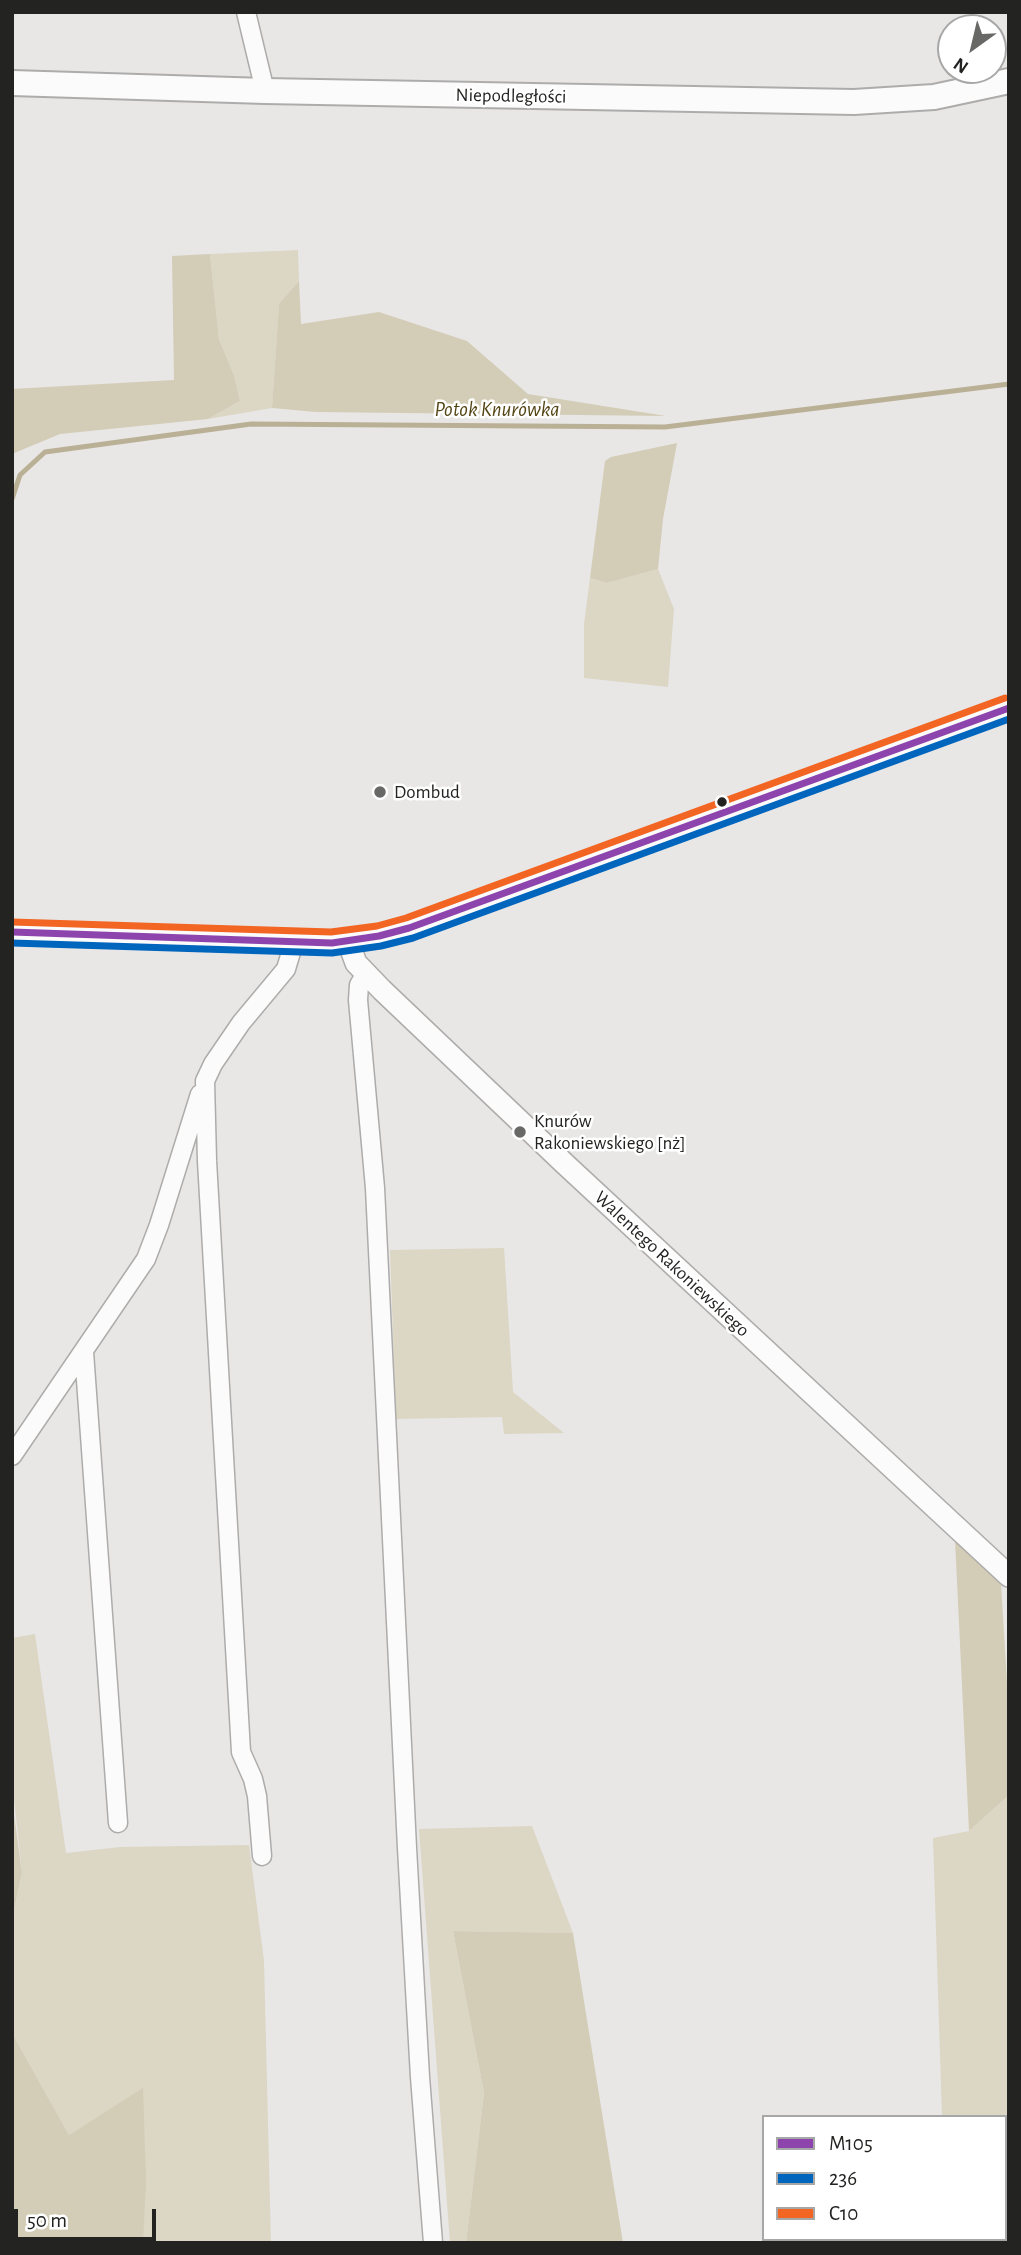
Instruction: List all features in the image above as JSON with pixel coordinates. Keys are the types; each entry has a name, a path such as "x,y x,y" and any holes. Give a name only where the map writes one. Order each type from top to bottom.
{"main road":[{"name":"Niepodległości","path":"12,83 265,91 854,102 934,97 1009,81"}],"street":[{"path":"246,12 265,91"},
{"path":"12,932 348,942 409,928 1009,708"},
{"path":"12,1455 85,1352 146,1259 205,1081 240,1023 286,969 294,942"},
{"name":"Walentego Rakoniewskiego","path":"348,942 356,963 566,1165 1009,1576"},
{"path":"366,973 359,985 358,1000 376,1201 407,1848 433,2243"},
{"path":"205,1081 206,1161 241,1752 257,1796 262,1856"},
{"path":"85,1352 118,1823"}],"shaded area":[{"path":"298,250 299,281 279,305 272,408 208,419 240,401 234,375 219,339 210,254"},
{"path":"210,254 219,339 234,375 240,401 208,419 60,434 12,454 12,389 174,380 172,256"},
{"path":"299,281 301,324 379,312 467,341 528,394 666,416 316,412 272,408 279,304"},
{"path":"677,443 663,519 658,569 607,583 590,578 605,461 611,457"},
{"path":"658,569 674,609 668,687 584,678 584,624 590,578 607,583"},
{"path":"504,1248 513,1392 564,1433 504,1434 502,1417 396,1419 390,1250"},
{"path":"955,1540 1001,1583 1009,1716 1009,1795 969,1831"},
{"path":"35,1634 66,1853 120,1847 249,1845 264,1961 271,2243 143,2243 143,2089 69,2135 12,2033 12,1919 22,1873 12,1780 12,1638"},
{"path":"1009,1795 1007,2166 1007,2115 942,2115 933,1838 969,1831"},
{"path":"12,1799 22,1873 12,1919"},
{"path":"532,1826 573,1933 453,1931 484,2093 466,2243 450,2243 419,1829"},
{"path":"453,1931 573,1933 623,2243 466,2243 484,2093"},
{"path":"12,2033 69,2135 143,2088 146,2182 143,2243 12,2243"}],"waterway":[{"name":"Potok Knurówka","path":"12,499 20,475 45,452 251,424 665,427 1009,384"}],"transit line":[{"name":"C10","path":"12,922 331,932 377,926 406,918 1005,698"},
{"name":"M105","path":"12,932 332,943 379,936 409,928 1009,708"},
{"name":"236","path":"12,943 332,953 381,946 413,938 1009,719"}],"place":[{"name":"Dombud","path":"380,792"},
{"name":"Knurów Rakoniewskiego [nż]","path":"520,1132"}]}
